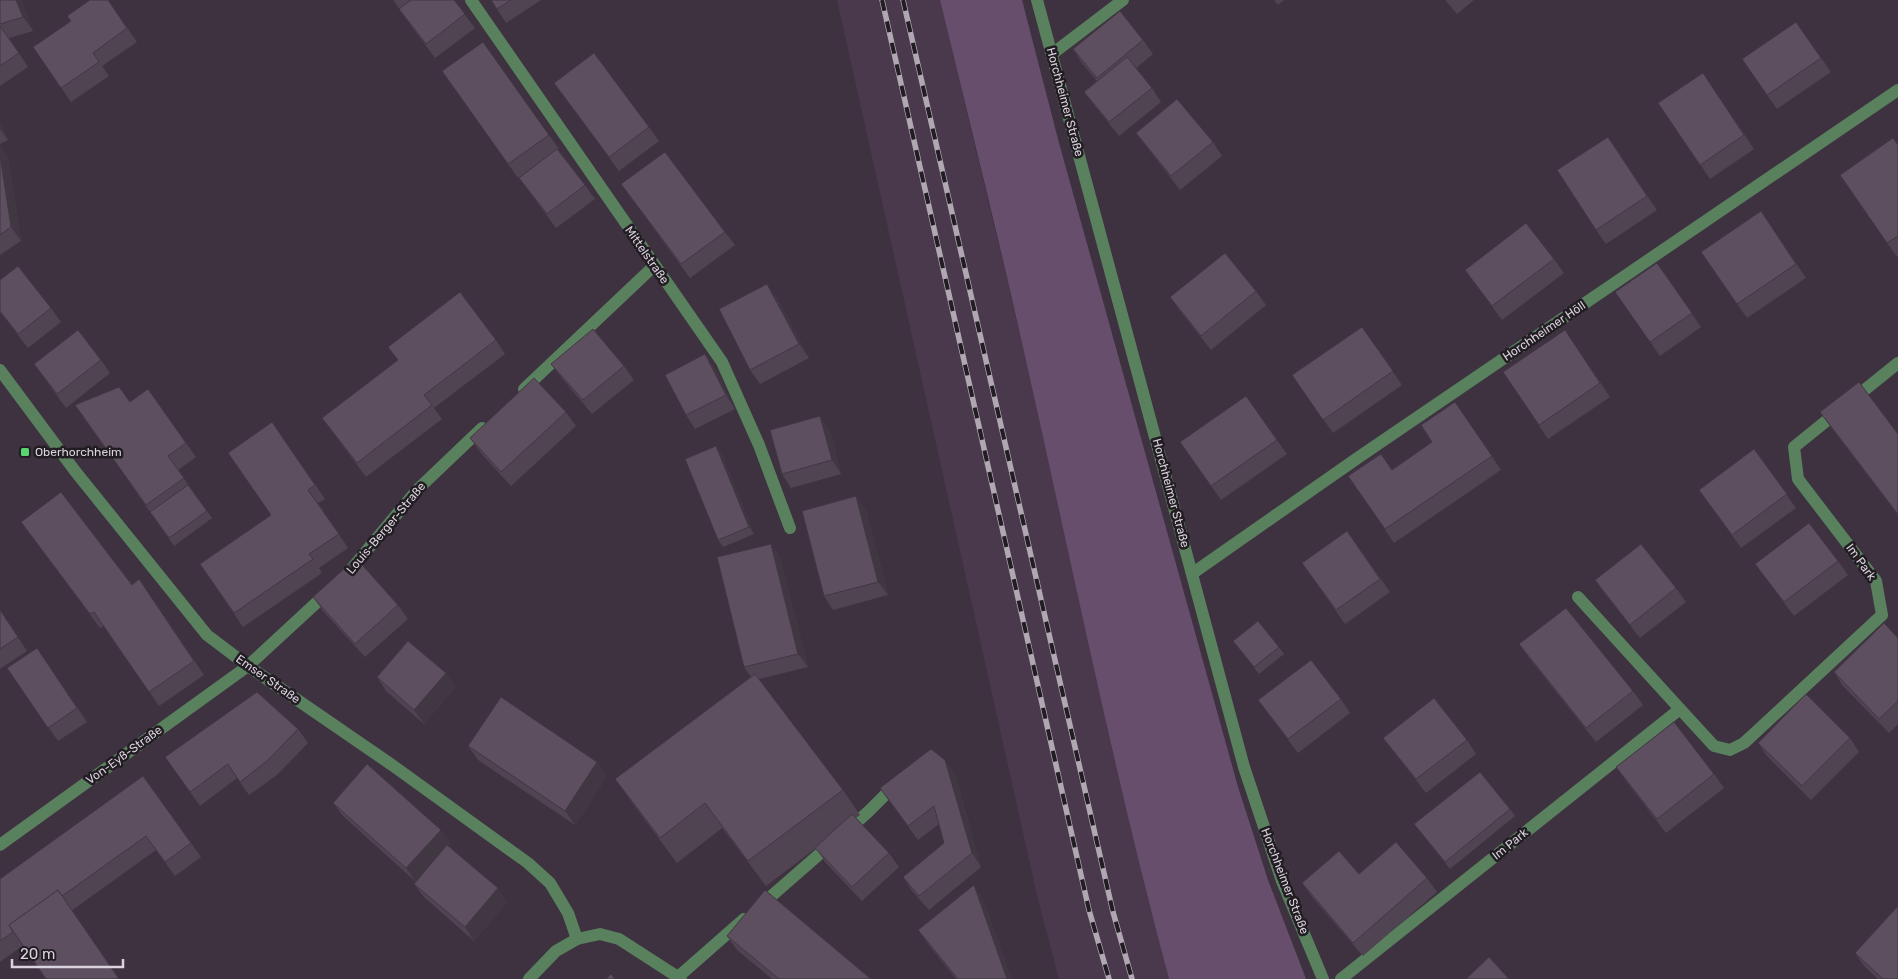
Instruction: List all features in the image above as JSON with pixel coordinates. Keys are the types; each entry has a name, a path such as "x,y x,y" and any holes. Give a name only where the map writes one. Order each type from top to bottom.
{"street":[{"name":"Mittelstraße","path":"471,0 722,362 759,446 790,528"},
{"name":"Horchheimer Straße","path":"1037,0 1244,767 1282,880 1322,979"},
{"path":"1052,54 1123,0"},
{"name":"Horchheimer Höll","path":"1193,573 1367,451 1898,90"},
{"path":"517,395 654,266"},
{"name":"Im Park","path":"1578,597 1714,746 1730,750 1744,743 1882,615 1876,582 1798,479 1794,447 1898,363"},
{"name":"Emser Straße","path":"0,370 75,471 208,635 248,666 392,765 528,863 550,883 568,913 577,939"},
{"name":"Louis-Berger-Straße","path":"248,666 346,576 417,490 489,422"},
{"name":"Von-Eyß-Straße","path":"0,845 248,666"},
{"name":"Im Park","path":"1341,979 1680,709"},
{"path":"529,979 556,951 577,939 600,934 619,939 680,978 869,811 909,772"}],"shaded area":[{"path":"837,0 940,0 1020,334 1148,899 1169,979 1059,979 1037,895"},
{"path":"940,0 1022,0 1059,143 1238,787 1268,880 1306,979 1169,979 1129,819 1010,292"}],"building":[{"path":"0,0 16,0 23,17 0,24"},
{"path":"90,0 108,0 127,28 93,53 99,62 61,88 33,47 71,21 67,16"},
{"path":"411,0 454,0 465,14 426,44 399,9"},
{"path":"491,0 511,0 497,9"},
{"path":"1120,11 1143,40 1097,78 1073,49"},
{"path":"1796,22 1821,58 1767,95 1742,59"},
{"path":"0,26 19,53 0,66"},
{"path":"483,42 549,135 508,164 442,71"},
{"path":"594,53 649,127 609,157 554,83"},
{"path":"1127,57 1152,88 1109,122 1084,92"},
{"path":"1703,73 1744,135 1700,165 1658,103"},
{"path":"1177,99 1213,142 1171,176 1136,133"},
{"path":"1608,137 1647,196 1596,230 1557,170"},
{"path":"1893,138 1898,145 1898,236 1887,243 1840,175"},
{"path":"557,149 585,185 547,214 519,178"},
{"path":"665,152 725,232 681,264 621,184"},
{"path":"0,155 11,227 0,235"},
{"path":"1761,211 1796,264 1737,304 1701,252"},
{"path":"1526,223 1554,259 1492,306 1465,270"},
{"path":"1225,253 1256,291 1201,336 1170,297"},
{"path":"1657,263 1692,313 1650,342 1615,292"},
{"path":"18,266 51,308 18,334 0,311 0,280"},
{"path":"767,284 799,344 750,370 719,309"},
{"path":"460,292 496,340 424,395 432,405 357,463 322,418 398,360 388,347"},
{"path":"1362,327 1393,371 1323,420 1292,375"},
{"path":"593,329 624,366 583,400 551,364"},
{"path":"78,330 101,360 57,394 34,364"},
{"path":"1565,330 1600,383 1539,425 1503,372"},
{"path":"705,354 726,395 686,415 665,375"},
{"path":"534,378 566,412 501,472 470,438"},
{"path":"1859,382 1898,434 1897,513 1820,412"},
{"path":"119,387 130,402 148,389 186,443 168,456 184,478 146,505 75,405"},
{"path":"1246,396 1277,440 1211,486 1180,442"},
{"path":"1455,402 1492,456 1385,529 1348,476 1381,454 1392,470 1432,442 1421,425"},
{"path":"820,416 832,460 782,474 770,430"},
{"path":"272,422 315,485 308,490 339,534 309,554 313,559 234,613 200,564 271,515 228,453"},
{"path":"716,446 749,527 718,540 685,459"},
{"path":"1754,449 1787,494 1732,535 1699,490"},
{"path":"188,485 207,511 169,538 150,512"},
{"path":"61,492 132,585 139,579 194,661 149,692 94,612 90,614 21,522"},
{"path":"856,496 878,582 824,596 802,511"},
{"path":"1809,523 1838,561 1784,602 1755,564"},
{"path":"1347,531 1380,579 1336,610 1302,563"},
{"path":"771,544 798,654 744,667 717,557"},
{"path":"1641,544 1676,588 1630,625 1595,580"},
{"path":"356,558 398,605 355,644 313,597"},
{"path":"1566,608 1633,691 1586,728 1519,644"},
{"path":"0,610 18,637 0,649"},
{"path":"1258,621 1279,647 1254,667 1233,641"},
{"path":"1884,623 1898,638 1898,701 1879,719 1834,672"},
{"path":"408,641 446,673 414,710 377,677"},
{"path":"37,648 77,708 48,728 7,668"},
{"path":"1311,660 1341,699 1288,739 1258,700"},
{"path":"755,674 843,790 748,861 705,803 660,838 615,779"},
{"path":"257,692 298,729 267,761 240,782 228,764 190,792 165,757"},
{"path":"1806,694 1850,738 1802,786 1758,743"},
{"path":"501,697 597,762 565,811 468,746"},
{"path":"1434,698 1467,740 1416,779 1383,738"},
{"path":"1674,722 1714,774 1657,819 1616,767"},
{"path":"931,749 945,760 972,853 919,896 903,877 944,843 934,806 908,826 880,788"},
{"path":"367,764 441,830 406,868 333,803"},
{"path":"1480,772 1510,809 1445,862 1414,824"},
{"path":"143,776 191,843 165,862 146,836 62,896 58,890 9,925 13,932 0,941 0,879"},
{"path":"852,814 889,853 852,887 815,848"},
{"path":"1396,842 1427,878 1353,943 1302,883 1339,851 1359,874"},
{"path":"447,845 498,888 465,927 414,884"},
{"path":"974,885 1007,979 958,979 918,930"},
{"path":"58,890 119,979 46,979 9,925"},
{"path":"765,890 871,979 779,979 727,936"},
{"path":"1898,906 1898,979 1883,979 1855,953"},
{"path":"1489,957 1509,979 1466,979"},
{"path":"611,974 615,979 606,979"}],"railway":[{"path":"882,0 1089,910 1109,979"},
{"path":"903,0 1113,912 1132,979"}],"place":[{"name":"Oberhorchheim","path":"25,452"}]}
